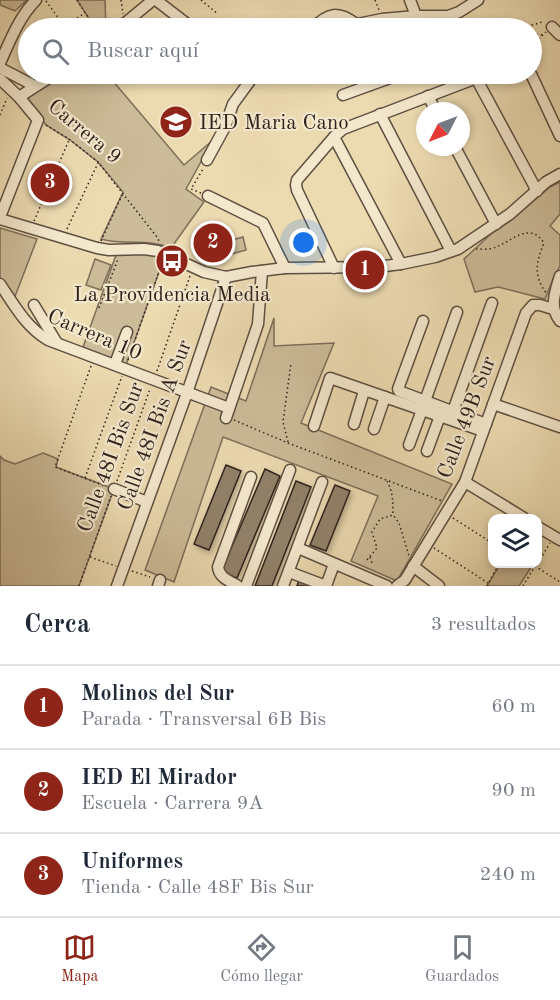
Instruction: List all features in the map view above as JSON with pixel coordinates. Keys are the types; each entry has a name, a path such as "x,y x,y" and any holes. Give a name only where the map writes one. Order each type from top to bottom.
{"street":[{"path":"21,18 36,0"},
{"path":"132,18 154,0 179,18"},
{"path":"410,0 416,16"},
{"path":"410,18 454,15 478,0"},
{"path":"324,18 335,14 347,18"},
{"path":"0,63 18,24"},
{"path":"0,68 18,77"},
{"name":"Carrera 9","path":"0,79 11,88 38,120"},
{"path":"31,84 35,86"},
{"path":"19,97 38,84"},
{"path":"207,160 225,127 233,104 248,84"},
{"path":"334,268 296,185 297,180 343,129 460,84"},
{"path":"479,84 537,191"},
{"path":"536,84 560,136"},
{"path":"343,95 370,85"},
{"path":"428,96 431,102"},
{"path":"380,114 451,251"},
{"path":"38,120 0,218 90,246 117,250 158,251 204,272 226,277 285,268 376,267 435,257 466,244 522,205 560,174"},
{"path":"334,137 401,264"},
{"path":"460,156 496,224"},
{"path":"208,196 263,223 285,268"},
{"path":"227,413 258,324 262,271"},
{"path":"560,276 554,305 560,321"},
{"name":"Calle 48I Bis A Sur","path":"117,586 187,393 226,277"},
{"name":"Carrera 10","path":"0,284 27,324 41,336 187,393 227,413"},
{"path":"453,411 492,303"},
{"path":"34,305 57,343"},
{"name":"Calle 49B Sur","path":"397,586 405,580 465,482 529,308 533,305 554,305"},
{"path":"409,445 457,312"},
{"path":"423,321 398,389 400,393 440,416 485,427"},
{"path":"115,364 127,332"},
{"path":"314,426 330,378 385,397 453,411 485,427"},
{"path":"354,424 364,391"},
{"path":"374,429 385,397"},
{"path":"493,404 560,427"},
{"path":"427,451 440,416"},
{"path":"246,586 290,470"},
{"path":"238,586 222,576 218,567 251,477"},
{"path":"283,586 322,482"},
{"path":"465,482 516,514"},
{"path":"114,489 147,502"},
{"path":"542,529 557,538"},
{"path":"298,548 387,586"},
{"path":"289,572 326,586 334,564"},
{"path":"413,567 434,584"}],"path":[{"path":"45,0 57,18"},
{"path":"77,0 88,18"},
{"path":"121,0 122,18"},
{"path":"201,0 218,14"},
{"path":"375,0 382,18"},
{"path":"78,18 85,13"},
{"path":"138,13 143,18"},
{"path":"542,22 556,31"},
{"path":"542,36 556,31"},
{"path":"0,115 11,88"},
{"name":"Carrera 9","path":"38,120 69,139 98,162 158,237 162,246"},
{"path":"31,228 69,139"},
{"path":"191,189 207,160"},
{"path":"63,238 98,162"},
{"path":"101,239 123,193"},
{"path":"469,249 494,249 521,234 536,235 544,243 537,260 540,285 554,305"},
{"path":"99,308 119,258 117,250"},
{"name":"Calle 48I Bis Sur","path":"79,586 192,272"},
{"path":"94,357 55,467 114,489"},
{"path":"288,443 283,422 291,363"},
{"path":"227,413 288,443 387,480 448,509 488,540"},
{"path":"387,480 392,489 393,515 399,524 413,567"},
{"path":"367,560 377,548 372,532 380,519 393,515"},
{"path":"542,558 557,538"},
{"path":"427,543 487,585 497,568"},
{"path":"370,556 372,563"},
{"path":"523,586 534,568"},
{"path":"542,568 560,582"}],"shaded area":[{"path":"0,0 27,0 15,11 0,5"},
{"path":"77,0 105,0 106,18 89,18"},
{"path":"47,84 115,84 184,165 213,140 186,189 204,202 171,248 154,243 101,239 123,192 98,162 46,125 27,97"},
{"path":"560,182 560,214 550,226 560,235 560,266 545,299 498,287 475,292 464,259 491,234 513,219 550,187"},
{"path":"0,228 37,239 14,299 0,280"},
{"path":"243,237 246,250 228,255 225,242"},
{"path":"143,253 164,258 126,365 83,347 116,255"},
{"path":"95,259 111,265 101,290 86,285"},
{"path":"274,318 274,346 334,343 301,423 452,484 397,581 351,561 378,496 223,437 174,582 145,570 211,387 246,401"},
{"path":"43,453 58,459 56,467 114,489 79,586 0,586 0,456 15,464"},
{"path":"498,568 530,568 519,586 487,586"}],"building":[{"path":"226,465 241,471 209,550 194,544"},
{"path":"265,469 280,476 237,578 221,572"},
{"path":"296,481 311,487 272,586 255,586"},
{"path":"335,485 350,491 326,551 310,545"},
{"path":"299,580 313,586 297,586"}],"place":[{"name":"IED Maria Cano","path":"176,122"},
{"name":"Uniformes","path":"50,183"},
{"name":"IED El Mirador","path":"213,243"},
{"name":"La Providencia Media","path":"172,261"},
{"name":"Molinos del Sur","path":"365,270"}]}
